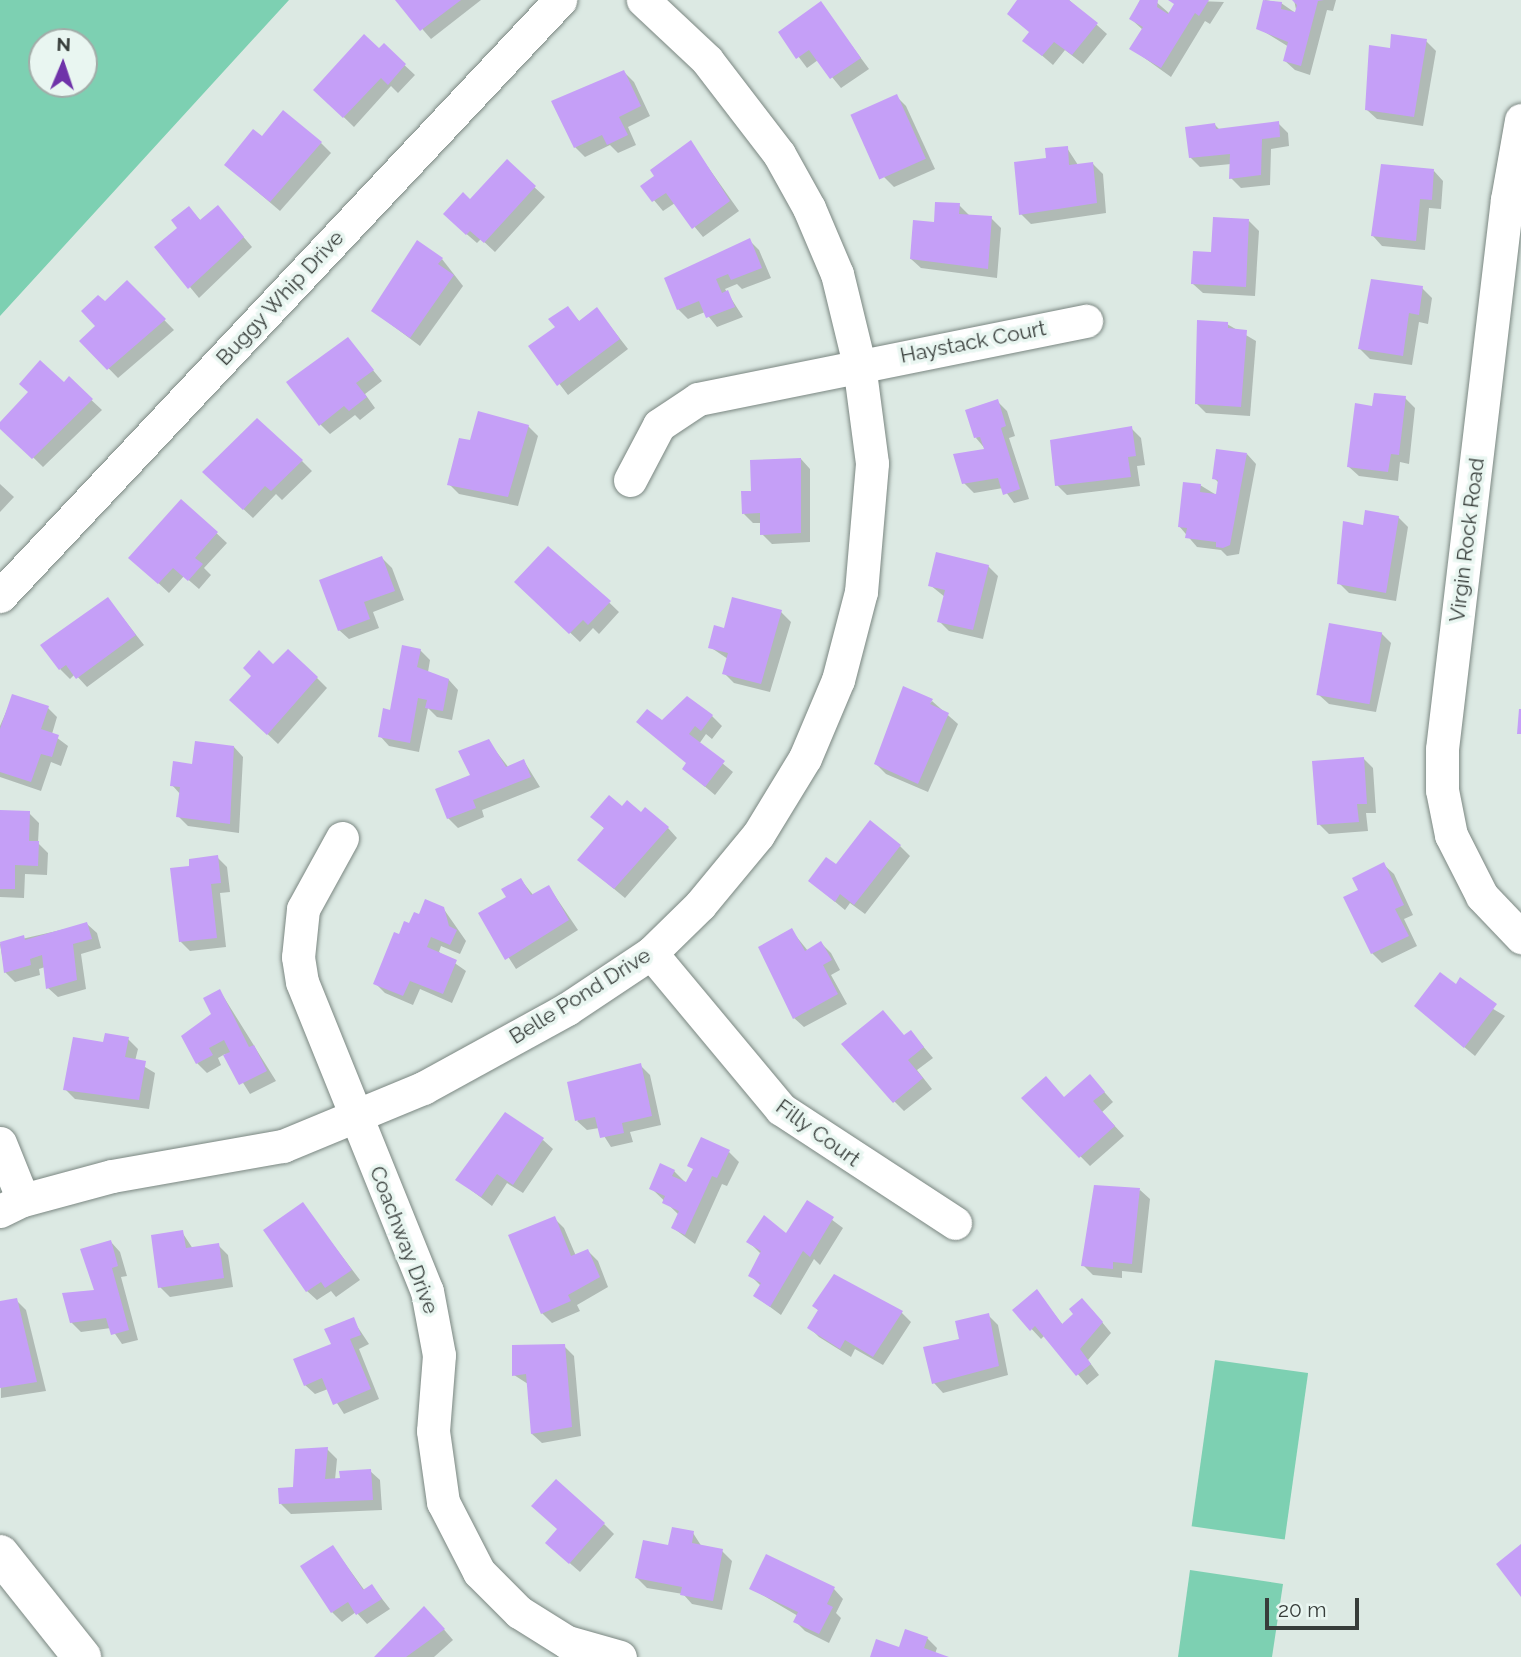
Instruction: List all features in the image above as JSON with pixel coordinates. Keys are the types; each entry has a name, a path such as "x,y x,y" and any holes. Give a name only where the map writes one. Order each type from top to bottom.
{"main road":[{"path":"0,1554 82,1657"}],"street":[{"name":"Buggy Whip Drive","path":"0,596 560,0"},
{"name":"Belle Pond Drive","path":"11,1206 112,1176 272,1149 356,1118 423,1088 555,1015 650,953 700,905 758,835 805,758 838,680 862,592 871,508 872,463 859,364 837,274 809,208 779,154 707,60 643,0"},
{"name":"Virgin Rock Road","path":"1521,120 1506,213 1442,763 1451,835 1470,877 1521,937"},
{"name":"Haystack Court","path":"630,480 659,425 698,399 859,364 1086,321"},
{"name":"Coachway Drive","path":"342,838 303,909 298,957 302,982 427,1291 436,1328 439,1381 433,1431 436,1475 453,1528 479,1572 519,1612 567,1642 620,1657"},
{"name":"Filly Court","path":"650,953 781,1109 955,1223"},
{"path":"0,1143 11,1206"}],"green space":[{"path":"0,0 289,0 0,316"},
{"path":"1215,1360 1308,1373 1285,1539 1192,1526"},
{"path":"1190,1570 1283,1584 1272,1657 1178,1657"}],"building":[{"path":"395,0 461,0 420,31"},
{"path":"1017,0 1069,0 1098,23 1072,55 1054,42 1042,56 1022,41 1029,32 1007,14"},
{"path":"1140,0 1158,0 1157,7 1168,14 1174,4 1168,0 1209,0 1199,16 1195,13 1161,68 1129,49 1143,27 1129,19"},
{"path":"1263,0 1282,2 1281,9 1295,12 1297,5 1292,0 1324,0 1318,1 1301,66 1283,61 1288,42 1256,29"},
{"path":"821,1 861,58 830,79 809,50 796,59 778,32"},
{"path":"364,34 379,48 384,43 406,64 388,85 381,78 343,118 313,90"},
{"path":"1391,34 1427,39 1414,117 1365,110 1369,45 1390,48"},
{"path":"624,70 641,106 619,117 628,135 607,145 602,135 574,148 551,101"},
{"path":"897,94 926,159 879,180 850,115"},
{"path":"283,110 322,142 270,202 224,165 253,129 262,136"},
{"path":"1279,121 1280,137 1262,139 1261,175 1229,179 1230,154 1189,158 1185,127 1215,123 1216,129"},
{"path":"691,140 730,201 692,229 666,193 652,202 640,186 654,176 650,170"},
{"path":"1068,146 1069,165 1093,162 1097,203 1019,215 1014,162 1046,158 1045,148"},
{"path":"507,159 536,186 484,243 470,231 466,235 443,214 463,192 470,199"},
{"path":"1381,164 1434,169 1432,200 1420,199 1416,241 1371,236"},
{"path":"935,202 960,203 959,214 992,216 988,269 910,259 913,220 934,222"},
{"path":"218,205 244,237 188,289 154,247 177,228 171,220 189,206 200,220"},
{"path":"1213,217 1249,219 1246,287 1191,284 1193,251 1211,252"},
{"path":"750,238 762,268 731,280 728,274 716,279 722,293 728,290 735,307 706,318 699,301 677,310 664,278"},
{"path":"417,240 443,258 438,264 454,275 410,338 371,311"},
{"path":"1371,279 1423,286 1419,315 1409,313 1403,356 1358,349"},
{"path":"127,280 166,319 107,370 79,341 95,326 81,311 98,295 105,301"},
{"path":"568,306 579,321 597,307 620,339 557,386 528,346 555,327 548,319"},
{"path":"1197,320 1228,322 1228,328 1247,330 1241,407 1195,404"},
{"path":"348,337 374,370 356,383 367,397 349,411 344,406 319,426 286,382"},
{"path":"40,360 64,382 69,376 93,399 32,459 0,429 0,422 28,392 19,384"},
{"path":"1374,393 1406,396 1399,455 1391,454 1388,472 1347,467 1355,403 1372,406"},
{"path":"998,399 1006,426 1001,428 1020,489 1003,495 998,478 962,484 953,454 984,449 980,437 974,438 965,410"},
{"path":"478,411 529,425 508,497 447,485 459,438 470,440"},
{"path":"257,418 303,460 271,491 265,486 243,510 202,472"},
{"path":"1132,426 1136,456 1128,457 1131,477 1055,486 1050,440"},
{"path":"1216,449 1247,453 1230,545 1223,548 1216,547 1216,542 1185,538 1187,528 1178,527 1183,482 1201,484 1200,492 1216,494 1218,480 1212,479"},
{"path":"801,458 801,533 760,535 760,513 742,514 741,491 751,491 750,460"},
{"path":"181,499 218,532 195,558 203,564 188,581 173,568 158,584 128,558"},
{"path":"1365,510 1399,516 1386,593 1337,584 1343,521 1363,525"},
{"path":"548,546 611,601 588,625 583,620 569,634 514,582"},
{"path":"936,552 989,565 973,630 937,622 945,590 928,586"},
{"path":"382,556 395,591 364,602 370,619 338,631 319,580"},
{"path":"108,597 136,635 76,679 66,665 59,670 40,645"},
{"path":"732,597 782,610 761,684 722,674 728,653 708,648 714,625 724,628"},
{"path":"1329,623 1382,632 1370,704 1316,695"},
{"path":"402,645 421,649 417,667 449,679 443,711 425,708 427,700 418,698 410,743 378,737 383,708 390,710"},
{"path":"288,649 318,677 267,735 229,700 251,676 243,668 259,650 273,664"},
{"path":"903,686 933,699 930,704 949,713 918,784 874,764"},
{"path":"12,694 49,706 41,729 59,735 52,757 41,754 31,782 0,772 0,729"},
{"path":"687,696 713,715 701,731 695,726 689,734 725,761 705,787 682,769 686,763 636,722 647,709 662,720"},
{"path":"1519,709 1521,734 1517,734"},
{"path":"489,739 506,767 524,759 531,777 473,800 476,808 447,819 435,789 470,775 458,751"},
{"path":"195,741 234,746 230,824 176,817 180,787 170,786 173,761 192,764"},
{"path":"1364,757 1367,804 1357,804 1359,822 1317,825 1312,761"},
{"path":"609,795 622,806 627,800 641,812 645,807 669,827 614,889 577,860 604,828 590,817"},
{"path":"0,810 30,811 29,841 39,841 38,866 15,865 15,889 0,889"},
{"path":"870,820 901,845 854,905 840,894 835,902 808,881 826,857 836,864"},
{"path":"218,855 221,883 211,884 217,938 179,942 170,868 189,866 189,859"},
{"path":"1384,862 1404,905 1395,909 1409,936 1371,954 1343,897 1358,890 1352,878"},
{"path":"521,878 531,895 549,885 569,920 505,960 478,913 506,897 501,889"},
{"path":"425,899 444,907 449,926 457,930 450,945 431,937 427,947 457,960 443,994 410,981 403,996 373,984 394,932 399,934 404,921 409,923 414,912 419,914"},
{"path":"87,922 92,939 73,944 77,980 46,989 42,955 30,959 31,965 4,973 0,942 24,935 25,940"},
{"path":"792,928 805,951 821,941 832,960 823,965 838,994 793,1019 758,947"},
{"path":"1440,972 1456,984 1460,977 1497,1004 1464,1048 1414,1006"},
{"path":"220,989 249,1047 254,1045 267,1071 239,1085 223,1055 230,1052 224,1040 209,1048 213,1055 196,1064 181,1036 211,1014 203,998"},
{"path":"883,1010 904,1035 911,1030 924,1047 908,1060 923,1078 893,1103 841,1044"},
{"path":"105,1033 129,1037 125,1057 146,1061 139,1100 63,1090 73,1037 103,1042"},
{"path":"641,1063 652,1116 622,1123 624,1133 600,1138 595,1117 575,1121 567,1082"},
{"path":"1090,1074 1105,1092 1093,1101 1115,1126 1079,1158 1021,1098 1046,1076 1064,1097"},
{"path":"505,1112 544,1138 513,1185 497,1174 481,1197 455,1180"},
{"path":"701,1137 730,1150 717,1178 712,1176 685,1235 671,1228 679,1211 662,1203 665,1196 649,1189 660,1163 675,1170 672,1176 686,1182 693,1169 687,1166"},
{"path":"1094,1185 1140,1188 1132,1264 1113,1262 1113,1269 1081,1266"},
{"path":"807,1200 834,1217 810,1257 803,1251 770,1307 753,1296 761,1283 748,1276 761,1251 746,1242 764,1215 786,1233"},
{"path":"303,1202 352,1270 325,1288 321,1282 306,1292 263,1230"},
{"path":"555,1216 571,1256 588,1249 600,1277 568,1295 571,1301 541,1314 508,1235"},
{"path":"183,1230 186,1248 219,1243 224,1278 158,1288 151,1235"},
{"path":"111,1240 118,1266 112,1268 129,1330 111,1335 106,1318 70,1323 62,1293 94,1290 80,1249"},
{"path":"834,1274 903,1311 873,1357 845,1340 840,1349 807,1328 818,1310 812,1306"},
{"path":"1037,1289 1062,1324 1073,1314 1069,1309 1082,1298 1103,1322 1080,1349 1091,1364 1076,1376 1035,1326 1030,1331 1012,1310"},
{"path":"17,1298 37,1382 0,1388 0,1301"},
{"path":"989,1313 999,1366 932,1384 923,1347 959,1339 955,1321"},
{"path":"354,1317 361,1335 350,1339 371,1389 333,1405 322,1378 304,1386 293,1359 331,1344 324,1329"},
{"path":"565,1344 572,1427 531,1434 526,1374 512,1376 512,1345"},
{"path":"328,1447 325,1479 340,1478 339,1471 371,1469 373,1500 279,1504 278,1488 293,1487 295,1449"},
{"path":"556,1479 605,1523 569,1564 545,1543 557,1529 531,1506"},
{"path":"672,1527 694,1531 692,1543 723,1549 713,1601 680,1595 682,1587 635,1578 643,1540 668,1545"},
{"path":"1521,1544 1521,1597 1496,1564"},
{"path":"333,1545 363,1590 372,1584 382,1599 356,1615 348,1602 331,1613 300,1566"},
{"path":"766,1554 835,1587 827,1604 833,1607 819,1634 793,1622 798,1612 749,1589"},
{"path":"424,1606 445,1629 406,1657 374,1657"},
{"path":"905,1629 928,1637 924,1648 949,1657 870,1657 876,1639 899,1647"}]}
